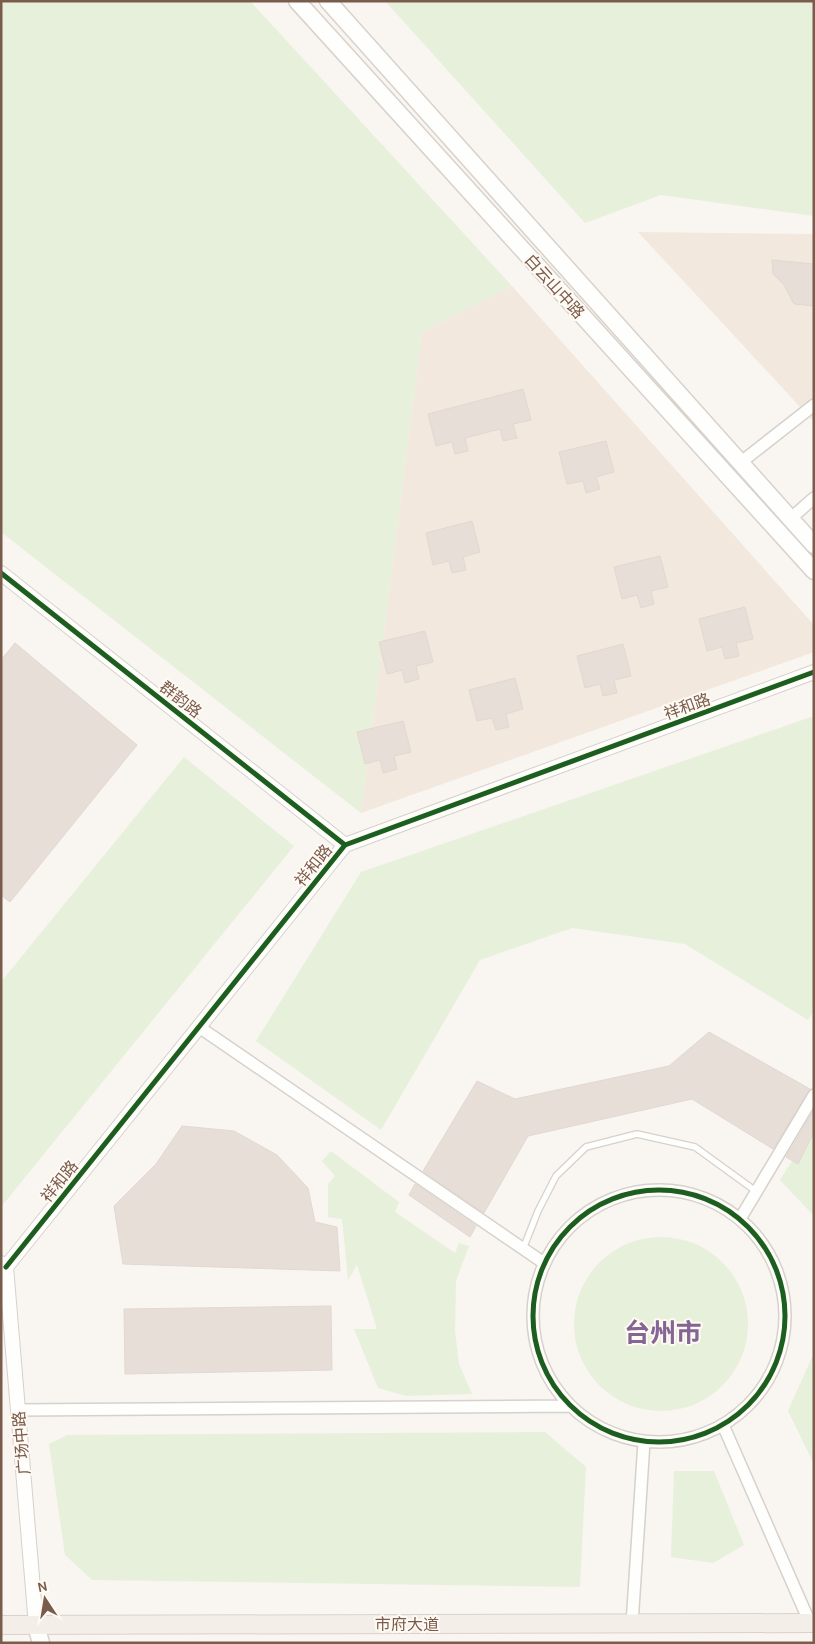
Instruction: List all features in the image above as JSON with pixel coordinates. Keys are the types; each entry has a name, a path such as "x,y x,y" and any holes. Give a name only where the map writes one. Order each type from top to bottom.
{"main road":[{"name":"白云山中路","path":"297,1 814,570"},
{"name":"白云山中路","path":"328,1 814,545"},
{"name":"市府大道","path":"1,1625 812,1623"},
{"path":"33,1643 36,1625"},
{"path":"36,1625 41,1643"}],"street":[{"path":"740,463 814,404"},
{"path":"790,519 814,498"},
{"name":"群韵路","path":"3,577 345,845"},
{"name":"祥和路","path":"4,1265 345,845 814,672"},
{"path":"199,1027 544,1263"},
{"path":"740,1219 814,1095"},
{"path":"654,1190 678,1191 714,1203 740,1219 758,1237 771,1257 785,1303 786,1327 781,1351 760,1394 743,1411 723,1425 685,1440 664,1443 644,1442 603,1430 569,1406 555,1389 544,1370 536,1349 532,1328 532,1306 536,1284 544,1263 556,1243 571,1226 602,1204 631,1193 654,1190"},
{"name":"广场中路","path":"4,1265 36,1625"},
{"path":"18,1410 569,1406"},
{"path":"723,1425 812,1623"},
{"path":"632,1624 644,1442"}],"lane":[{"path":"523,1250 538,1211 556,1176 586,1147 629,1136 638,1134 695,1148 757,1192"}],"shaded area":[{"path":"638,232 814,234 814,422"},
{"path":"512,286 814,625 814,652 361,813 422,332"}],"green space":[{"path":"1,1 250,1 512,286 422,332 361,813 1,532"},
{"path":"385,1 814,1 814,216 661,195 585,223"},
{"path":"814,716 814,1011 808,1020 685,944 572,928 480,960 381,1130 256,1041 361,872"},
{"path":"184,757 294,846 1,1207 1,982"},
{"path":"814,1126 814,1216 780,1180"},
{"path":"331,1151 399,1202 395,1212 455,1253 459,1243 469,1246 456,1281 455,1331 459,1364 472,1394 406,1396 378,1388 354,1329 377,1329 357,1265 348,1280 342,1219 328,1217 328,1184 335,1176 322,1161"},
{"path":"670,1237 694,1243 710,1251 723,1262 734,1275 742,1291 747,1307 747,1341 742,1357 734,1373 723,1386 710,1397 686,1408 670,1411 652,1411 636,1408 612,1397 588,1373 575,1341 574,1315 577,1299 588,1275 612,1251 644,1238"},
{"path":"812,1357 814,1357 814,1464 788,1411"},
{"path":"545,1432 586,1467 580,1587 92,1580 65,1555 49,1444 67,1435"},
{"path":"674,1471 714,1471 744,1545 713,1563 671,1557"}],"building":[{"path":"772,260 814,264 814,306 794,304 784,285 773,274"},
{"path":"523,389 531,420 513,424 517,438 503,441 500,429 465,438 468,451 455,454 452,442 436,446 428,414"},
{"path":"606,441 614,472 596,477 600,489 586,493 583,481 567,484 559,452"},
{"path":"472,521 480,552 463,557 466,570 452,573 449,561 433,565 426,533"},
{"path":"660,556 668,587 651,591 654,604 641,608 637,595 622,599 614,567"},
{"path":"745,607 753,639 736,643 739,656 725,659 722,647 707,651 699,619"},
{"path":"425,631 433,662 416,666 419,679 405,683 402,670 387,674 379,642"},
{"path":"15,643 137,745 10,902 1,895 1,660"},
{"path":"623,644 631,676 614,680 617,693 603,696 600,684 585,688 577,656"},
{"path":"515,678 523,709 506,714 509,727 496,730 492,718 477,721 469,690"},
{"path":"403,721 411,752 394,756 397,769 383,773 380,760 365,764 357,732"},
{"path":"709,1032 810,1089 773,1149 692,1099 528,1136 484,1213 423,1171 477,1081 515,1099 669,1066"},
{"path":"814,1110 814,1132 798,1164 786,1157"},
{"path":"182,1126 234,1131 277,1155 308,1188 315,1222 337,1227 340,1271 123,1264 114,1206 156,1164"},
{"path":"415,1184 476,1226 470,1237 409,1195"},
{"path":"331,1306 332,1370 125,1374 124,1309"}],"cycle path":[{"path":"1,573 345,845"},
{"path":"6,1267 345,845 814,672"},
{"path":"647,1190 671,1190 696,1195 719,1205 739,1218 757,1236 770,1256 780,1279 785,1304 785,1316 783,1341 776,1364 757,1396 739,1414 719,1427 696,1437 671,1442 647,1442 622,1437 599,1427 579,1414 561,1396 548,1376 538,1353 533,1328 533,1304 538,1279 548,1256 561,1236 579,1218 599,1205 622,1195 647,1190"}],"district":[{"name":"台州市","path":"663,1333"}]}
